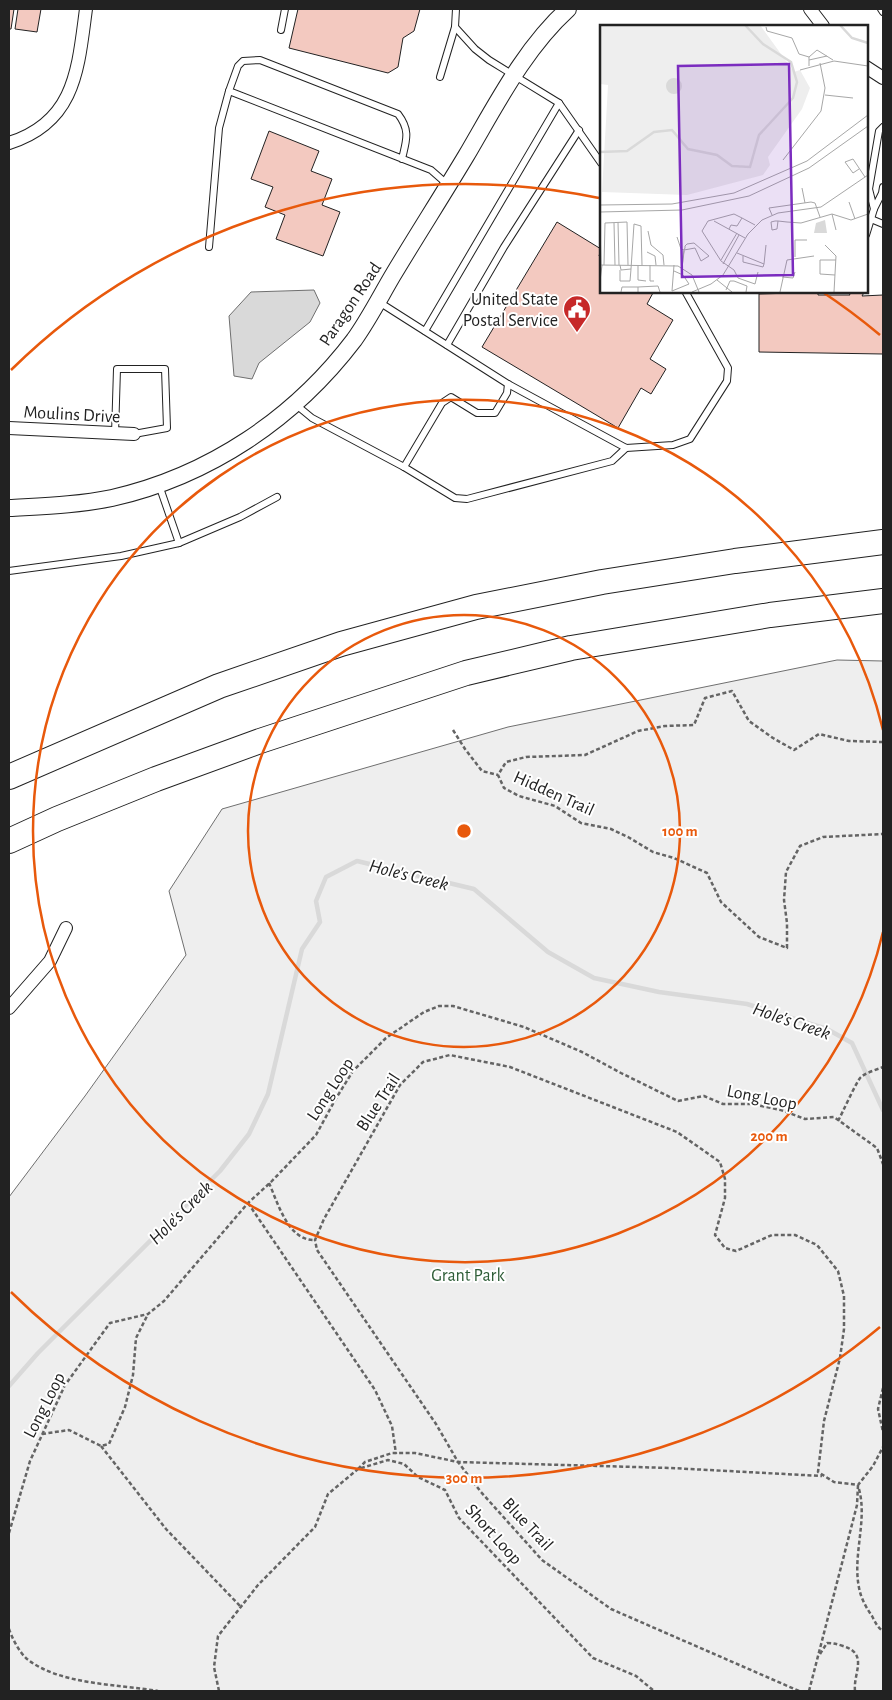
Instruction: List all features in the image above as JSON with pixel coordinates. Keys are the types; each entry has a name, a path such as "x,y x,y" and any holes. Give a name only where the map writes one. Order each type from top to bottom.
{"highway":[{"path":"9,777 219,686 341,644 476,607 602,582 716,564 883,542"},
{"path":"9,841 56,819 156,778 260,741 466,673 571,648 770,615 883,601"}],"street":[{"path":"9,142 32,133 48,122 68,98 79,63 86,9"},
{"name":"Paragon Road","path":"9,508 110,498 137,491 194,471 241,445 295,404 330,369 353,340 378,302 514,76 544,33 568,9"},
{"path":"810,9 822,25"},
{"path":"867,68 883,78"},
{"name":"Moulins Drive","path":"9,428 134,434"},
{"path":"9,1008 50,960 66,928"}],"lane":[{"path":"281,30 285,9"},
{"path":"440,77 455,26 456,9"},
{"path":"455,26 475,49 489,60 559,102 600,161"},
{"path":"209,247 219,128 229,91 238,66 243,61 260,60 269,63 398,114 408,134 402,159"},
{"path":"229,91 431,170 448,184"},
{"path":"425,331 559,102"},
{"path":"874,209 869,189 879,131 883,127"},
{"path":"447,345 504,247 579,130"},
{"path":"883,186 882,193 868,219 883,224"},
{"path":"378,302 508,384 626,448 673,445 690,439 727,381 728,368 686,292"},
{"path":"114,434 117,369 164,369 167,428 134,434"},
{"path":"404,467 442,403 451,397 477,413 495,413 508,392 508,384"},
{"path":"295,404 312,418 404,467 455,498 467,499 612,461 626,448"},
{"path":"158,483 180,543"},
{"path":"9,571 120,556 180,543 240,517 277,497"}],"path":[{"name":"Hidden Trail","path":"883,742 849,741 819,734 794,750 749,721 732,691 705,698 694,725 665,726 638,731 585,755 526,757 506,762 498,775 504,788 520,796 555,806 581,823 610,829 628,837 652,852 674,858 707,873 721,902 759,938 787,948 784,893 786,872 800,846 823,837 883,834"},
{"path":"453,730 482,771 498,775"},
{"name":"Long Loop","path":"9,1533 30,1461 65,1385 110,1323 148,1314 164,1301 248,1203 316,1135 353,1071 386,1038 424,1012 439,1006 453,1006 524,1027 582,1052 621,1074 678,1101 704,1096 723,1104 751,1104 780,1110 805,1119 834,1117 877,1148 883,1164"},
{"name":"Blue Trail","path":"799,1691 611,1609 542,1560 480,1492 458,1462 436,1424 317,1250 315,1240 324,1219 400,1085 423,1062 450,1055 510,1066 678,1132 720,1162 725,1179 725,1198 715,1235 725,1248 736,1251 772,1235 795,1235 818,1245 838,1271 844,1296 844,1329 840,1358 824,1421 821,1443 818,1472 824,1476"},
{"path":"838,1121 854,1091 858,1079 883,1067"},
{"path":"269,1183 294,1233 306,1240 315,1240"},
{"path":"248,1203 374,1390 392,1426 396,1454"},
{"path":"101,1446 108,1444 125,1407 133,1375 136,1338 148,1314"},
{"path":"883,1388 878,1409 883,1432"},
{"path":"42,1434 69,1430 101,1446 166,1528 241,1607"},
{"path":"810,1691 857,1505 858,1485 873,1466 883,1447"},
{"path":"358,1469 365,1462 396,1454 416,1453 458,1462 671,1468 824,1476 834,1482 858,1485"},
{"name":"Short Loop","path":"219,1691 214,1666 218,1636 258,1585 315,1527 328,1494 358,1469 388,1460 404,1464 418,1477 445,1490 459,1518 593,1658 636,1676 654,1691"},
{"path":"858,1485 863,1504 858,1550 860,1593 868,1610 883,1632"},
{"path":"9,1629 25,1658 44,1670 76,1680 158,1691"},
{"path":"818,1657 827,1644 833,1643 850,1648 856,1653 859,1664 855,1685 856,1691"}],"green space":[{"name":"Grant Park","path":"837,660 883,661 883,1691 9,1691 9,1197 85,1096 186,955 169,891 222,809 508,727"}],"shaded area":[{"path":"314,290 320,303 310,322 259,363 252,379 234,376 229,316 251,292"}],"building":[{"path":"9,9 14,9 11,29 9,29"},
{"path":"18,9 41,9 37,32 15,29"},
{"path":"298,9 420,9 414,31 403,38 398,67 388,73 289,48"},
{"path":"269,131 319,151 311,171 332,179 322,205 340,212 323,256 276,239 285,215 265,207 273,187 251,179"},
{"name":"United State Postal Service","path":"557,222 600,248 600,292 653,292 647,304 673,320 650,359 666,369 651,394 641,388 618,428 482,347"},
{"path":"818,292 818,295 850,295 848,292 864,292 862,296 883,295 883,354 759,352 759,294"}],"waterway":[{"name":"Hole's Creek","path":"9,1386 38,1353 220,1171 249,1134 268,1094 302,949 320,922 316,901 326,877 357,861 474,889 548,952 594,978 659,992 747,1004 827,1029 852,1043 883,1110"}],"place":[{"name":"United State Postal Service","path":"577,333"}]}
